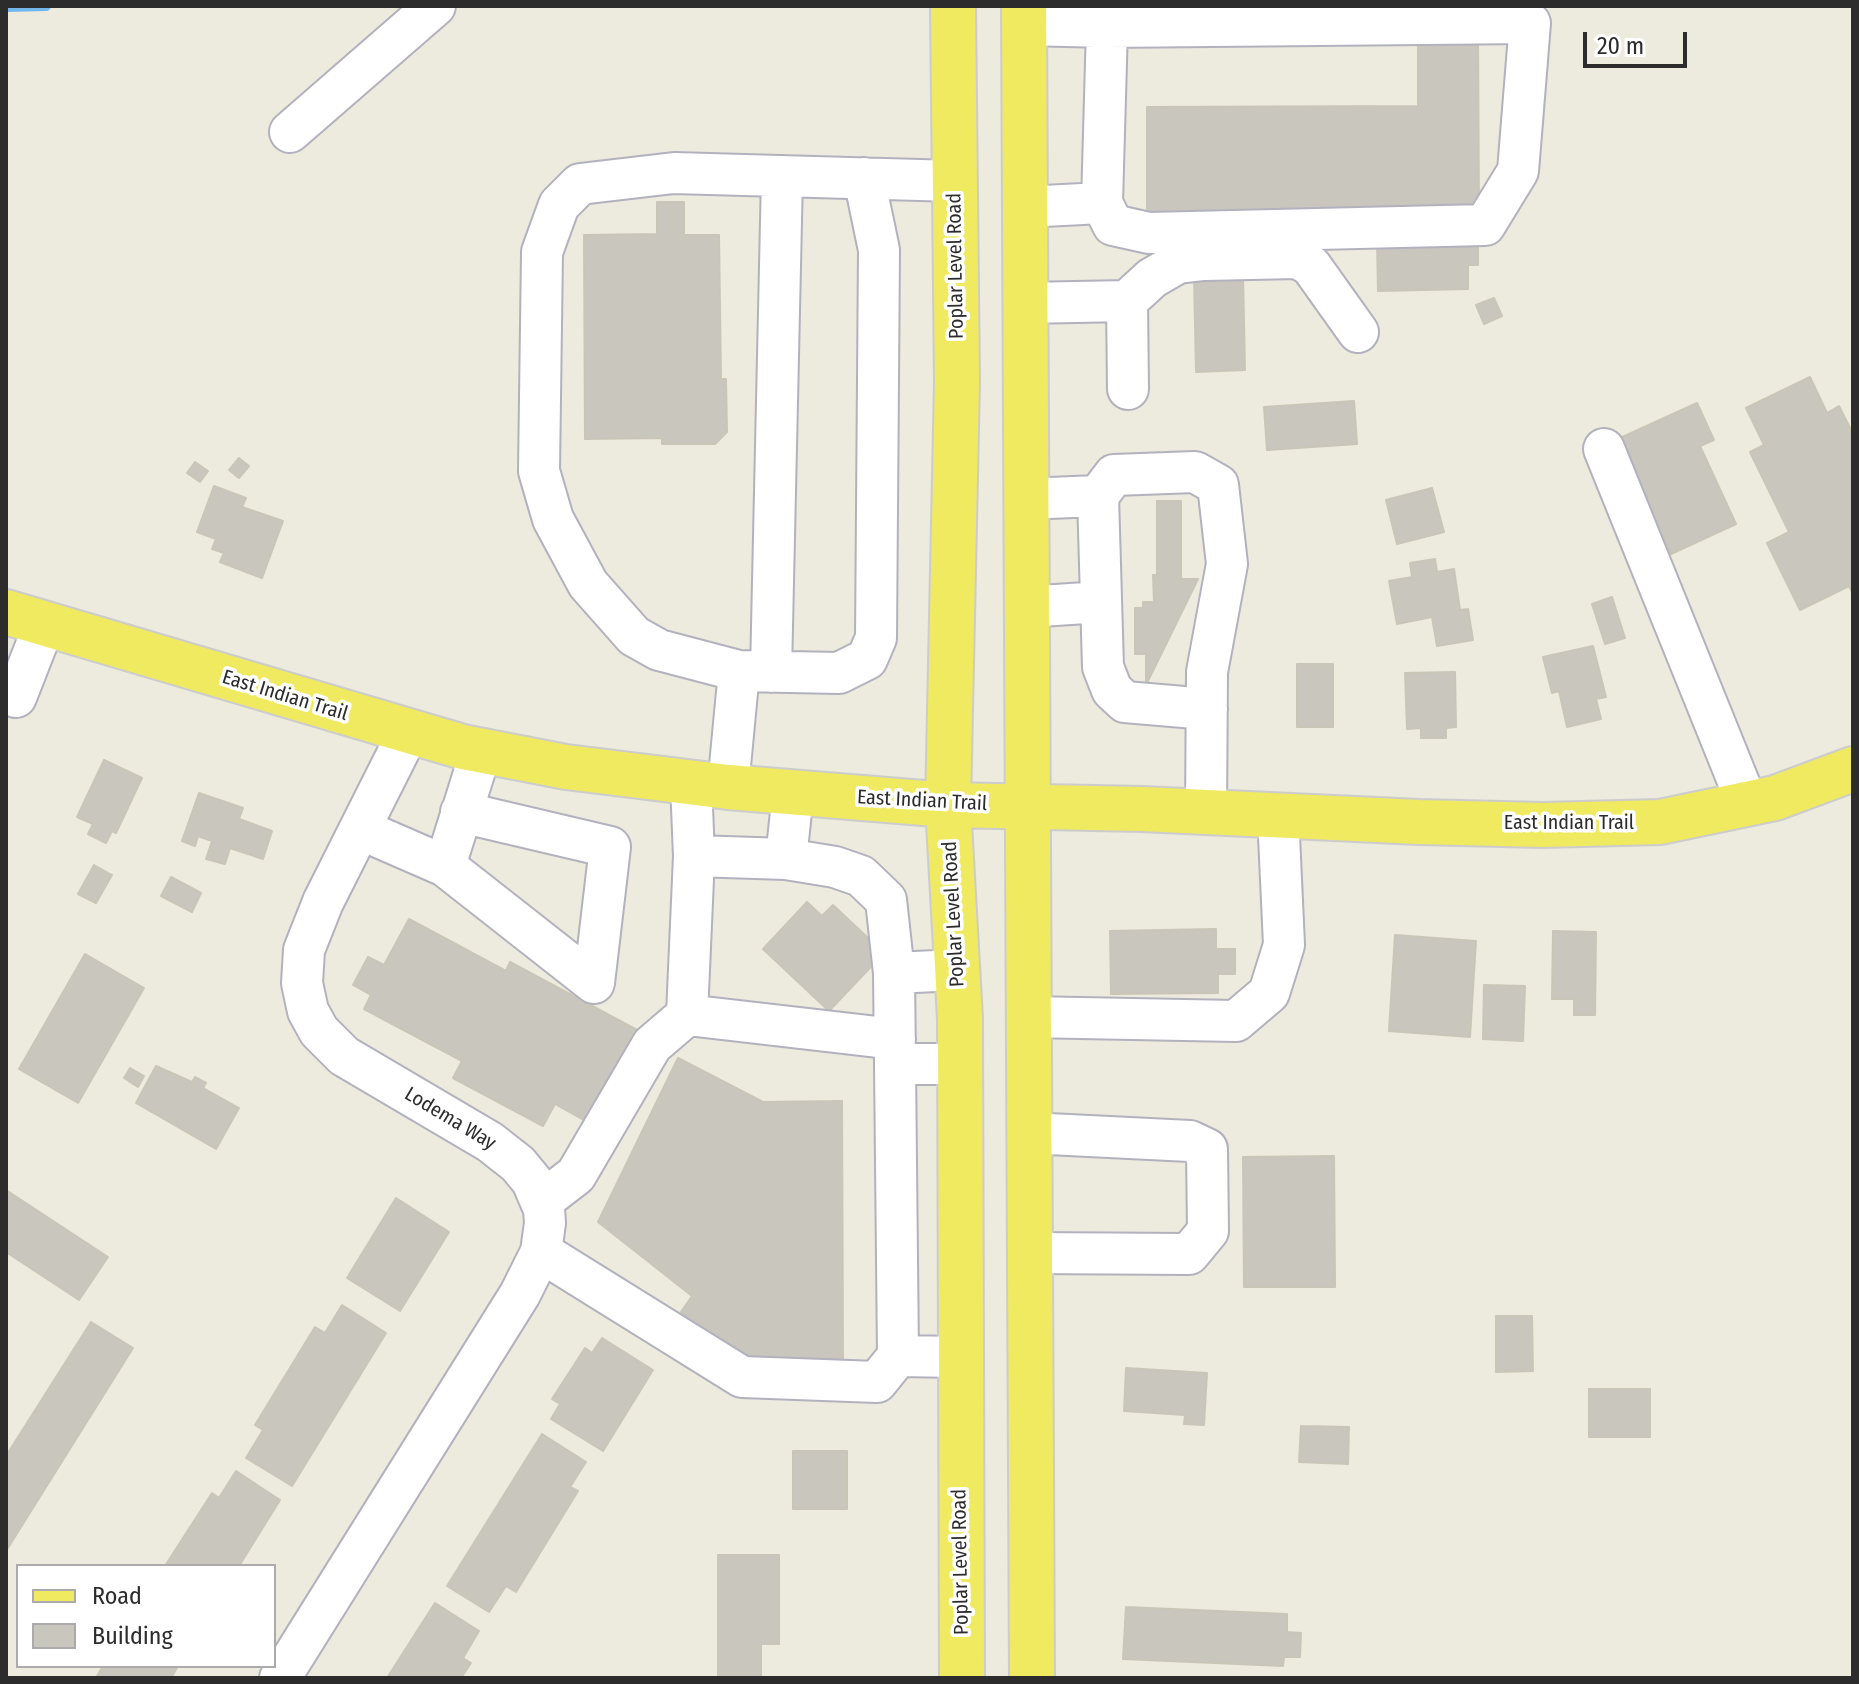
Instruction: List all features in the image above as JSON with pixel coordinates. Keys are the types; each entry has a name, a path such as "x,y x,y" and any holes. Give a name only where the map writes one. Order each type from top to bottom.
{"main road":[{"name":"Poplar Level Road","path":"953,6 957,382 948,805 960,1064 962,1678"},
{"path":"1024,15 1032,1678"},
{"name":"East Indian Trail","path":"25,618 408,733 481,751 566,767 793,793 948,805 1206,811 1435,823 1645,823 1775,798 1853,769"}],"street":[{"path":"290,132 435,6"},
{"path":"1024,15 1107,27 1530,23 1518,171 1485,225 1149,233 1113,225 1102,203 1107,27"},
{"path":"864,178 879,250 876,638 867,659 839,673 755,671 659,650 634,636 588,584 553,519 539,471 542,252 559,205 580,184 674,173 864,178 955,181"},
{"path":"541,1202 576,1175 652,1045 687,1015 694,856 710,785 755,671 782,176"},
{"path":"1024,207 1102,203"},
{"path":"1024,303 1127,301 1152,278 1178,263 1298,258 1311,266 1358,332"},
{"path":"1127,301 1128,389"},
{"path":"1604,449 1747,803"},
{"path":"1206,811 1207,709 1207,672 1227,564 1218,485 1195,472 1114,475 1098,496 1103,667 1112,690 1125,702 1207,709"},
{"path":"1025,499 1098,496"},
{"path":"1025,607 1101,602"},
{"path":"9,698 25,618"},
{"name":"Lodema Way","path":"280,1678 520,1294 541,1252 545,1223 532,1181 518,1164 490,1142 344,1056 319,1031 308,1011 302,983 304,950 323,902 408,733"},
{"path":"445,866 481,751"},
{"path":"786,859 793,793"},
{"path":"360,829 445,866 594,983 610,847 461,812"},
{"path":"1028,1017 1236,1021 1269,993 1284,945 1278,814"},
{"path":"541,1252 742,1377 877,1382 898,1356 894,973 886,900 861,876 835,867 786,859 694,856"},
{"path":"894,973 957,970"},
{"path":"687,1015 960,1064"},
{"path":"1028,1133 1190,1141 1207,1149 1208,1218 1208,1231 1189,1254 1029,1253"},
{"path":"898,1356 960,1357"}],"building":[{"path":"1418,34 1478,34 1479,219 1147,225 1147,107 1418,106"},
{"path":"657,202 684,202 684,235 719,235 721,379 726,379 727,432 715,444 662,444 662,438 585,439 584,235 657,234"},
{"path":"1478,239 1478,265 1468,265 1468,289 1378,291 1377,241"},
{"path":"1243,275 1245,370 1196,372 1194,276"},
{"path":"1494,298 1502,316 1484,324 1476,305"},
{"path":"1810,377 1827,413 1839,406 1853,434 1853,594 1849,586 1800,610 1767,543 1789,532 1750,452 1764,445 1746,408"},
{"path":"1354,401 1357,444 1267,450 1264,407"},
{"path":"1697,403 1714,440 1700,446 1736,524 1671,554 1618,439"},
{"path":"239,458 249,466 239,478 229,470"},
{"path":"195,462 208,471 200,482 187,473"},
{"path":"214,486 246,498 242,507 283,521 262,578 220,562 224,553 212,549 216,539 197,532"},
{"path":"1432,488 1444,532 1397,544 1386,500"},
{"path":"1157,501 1181,501 1181,579 1198,579 1146,685 1146,654 1135,654 1135,608 1143,608 1143,602 1154,602"},
{"path":"1435,559 1437,572 1454,569 1460,610 1468,609 1473,640 1437,646 1432,617 1397,624 1389,581 1412,577 1410,563"},
{"path":"1612,597 1625,638 1605,644 1592,604"},
{"path":"1593,646 1606,697 1596,699 1601,719 1567,727 1559,691 1552,693 1543,657"},
{"path":"1297,664 1333,664 1333,727 1297,727"},
{"path":"1455,672 1456,727 1446,728 1446,738 1421,738 1421,728 1407,729 1405,673"},
{"path":"104,760 142,778 116,833 112,831 106,843 88,834 93,824 77,817"},
{"path":"199,793 243,808 239,819 272,831 263,859 230,848 225,864 206,859 212,841 198,836 195,846 182,841"},
{"path":"94,865 112,875 96,903 78,894"},
{"path":"171,877 201,893 192,912 161,896"},
{"path":"807,902 822,916 833,905 884,953 829,1011 763,949"},
{"path":"409,919 506,971 510,962 639,1031 589,1123 555,1104 543,1126 453,1078 462,1061 364,1009 371,995 353,985 368,957 384,965"},
{"path":"1216,929 1216,949 1235,949 1235,974 1218,974 1218,993 1111,994 1110,931"},
{"path":"1553,931 1596,932 1595,1015 1574,1015 1574,999 1552,999"},
{"path":"1395,935 1476,941 1470,1037 1389,1031"},
{"path":"85,954 144,988 78,1103 19,1069"},
{"path":"1484,985 1525,986 1523,1041 1483,1039"},
{"path":"678,1058 763,1102 842,1101 843,1365 751,1366 681,1312 692,1296 598,1222"},
{"path":"156,1066 192,1082 195,1077 206,1083 203,1088 239,1108 216,1149 136,1103"},
{"path":"130,1068 144,1076 138,1087 124,1078"},
{"path":"1334,1156 1335,1287 1244,1287 1243,1157"},
{"path":"6,1190 108,1257 79,1300 6,1252"},
{"path":"396,1198 449,1232 400,1311 347,1278"},
{"path":"342,1305 386,1333 292,1486 246,1458 263,1430 255,1425 315,1327 325,1333"},
{"path":"1496,1316 1532,1316 1533,1371 1496,1372"},
{"path":"91,1322 133,1348 6,1551 6,1456"},
{"path":"602,1338 653,1370 603,1451 551,1419 560,1404 552,1399 585,1348 592,1353"},
{"path":"1126,1368 1207,1373 1204,1425 1184,1424 1185,1415 1124,1411"},
{"path":"1589,1389 1650,1389 1650,1437 1589,1437"},
{"path":"1301,1426 1349,1427 1348,1464 1299,1462"},
{"path":"542,1434 586,1462 570,1487 578,1491 516,1592 506,1586 489,1612 447,1586"},
{"path":"793,1451 847,1451 847,1509 793,1509"},
{"path":"236,1471 280,1500 240,1564 166,1564 212,1493 219,1498"},
{"path":"718,1555 779,1555 779,1644 761,1644 761,1678 718,1678"},
{"path":"435,1603 479,1631 463,1658 471,1663 461,1678 387,1678"},
{"path":"1126,1607 1287,1614 1287,1632 1301,1633 1300,1657 1284,1657 1283,1666 1123,1659"},
{"path":"102,1668 177,1668 171,1678 96,1678"}],"waterway":[{"path":"6,7 46,6"}]}
